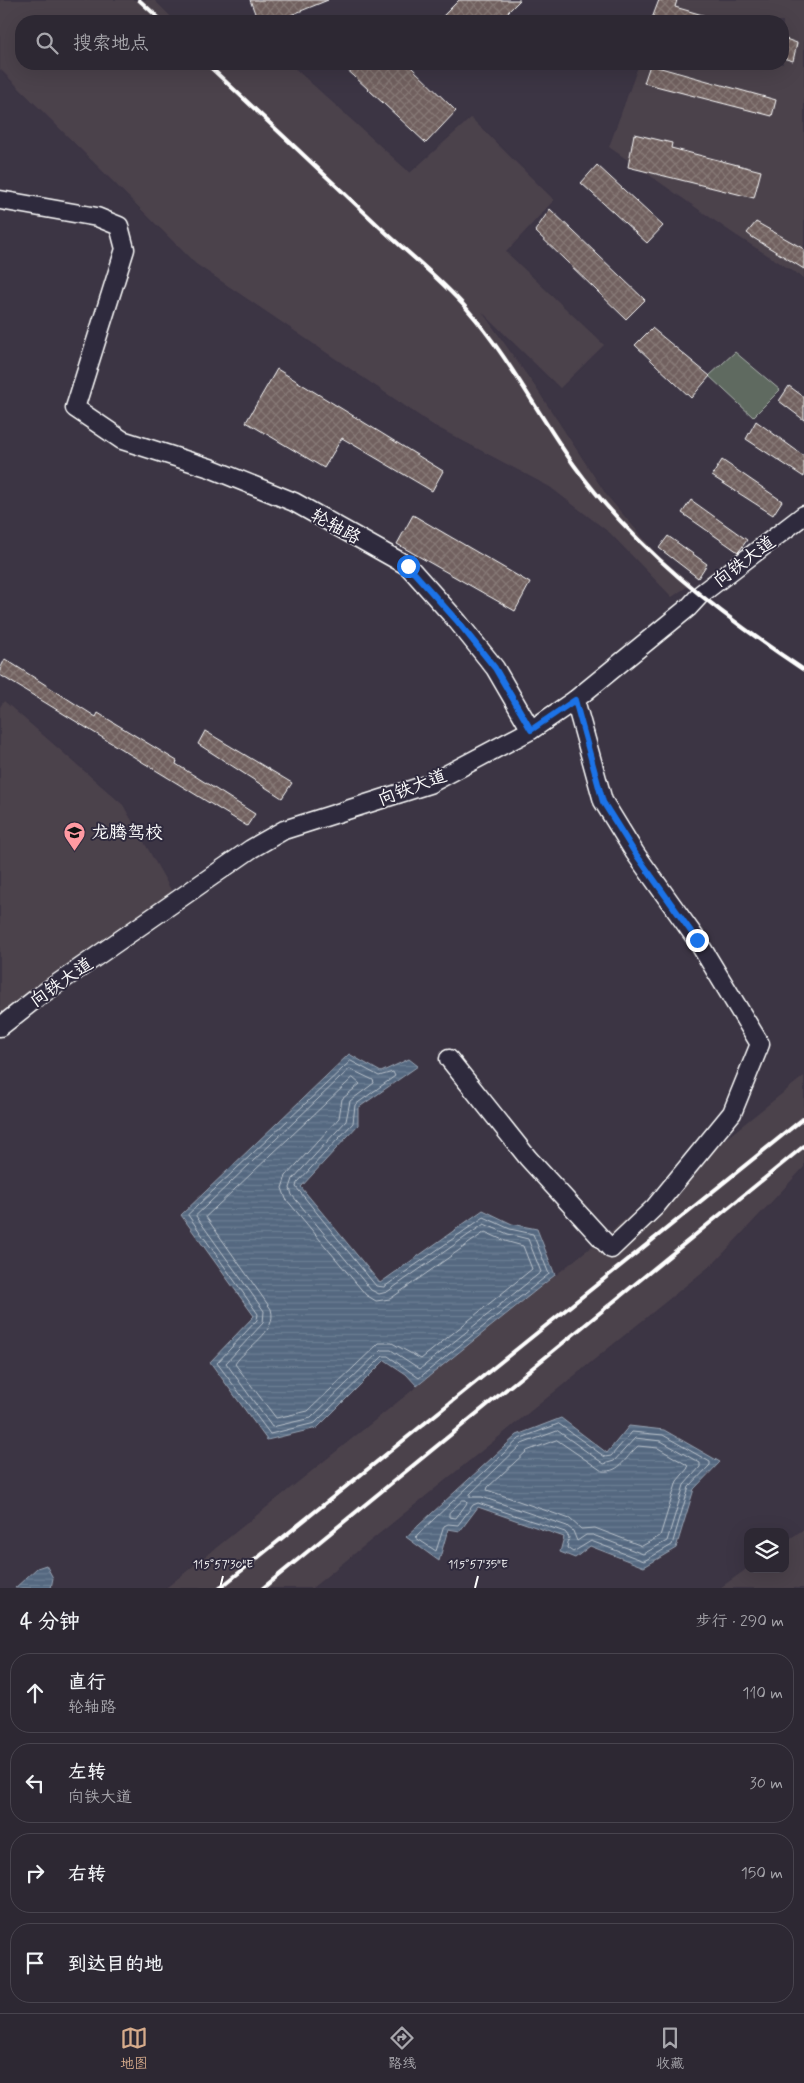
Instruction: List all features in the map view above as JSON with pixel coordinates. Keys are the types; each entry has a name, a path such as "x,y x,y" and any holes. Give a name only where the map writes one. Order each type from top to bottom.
{"street":[{"name":"轮轴路","path":"0,200 97,217 119,226 125,249 75,408 122,440 210,468 294,502 408,566 458,622 495,668 531,730"},
{"name":"向铁大道","path":"0,1027 38,997 251,849 284,830 430,784 531,730 575,700 689,607 701,594 804,515"},
{"path":"449,1059 528,1158 612,1249 655,1206 732,1113 760,1044 697,940 635,853 603,802 575,700"}],"shaded area":[{"path":"0,0 154,0 169,15 15,15 15,70 297,70 410,173 471,118 554,200 506,252 604,345 560,388 482,312 536,388 607,496 656,553 691,584 672,597 610,533 550,487 433,425 196,264 0,69"},
{"path":"663,0 804,0 804,278 734,234 609,147 637,70 789,70 789,15 657,15"},
{"name":"龙腾驾校","path":"4,701 123,805 175,897 3,1013 0,1009 0,707"},
{"path":"804,1076 804,1167 716,1261 312,1588 166,1588"},
{"path":"804,1529 804,1588 720,1588 744,1571 744,1573 789,1573 789,1539"}],"green space":[{"path":"735,352 780,390 753,417 709,376"}],"water":[{"path":"349,1054 381,1072 409,1059 418,1066 358,1108 358,1125 301,1187 380,1283 483,1210 512,1224 537,1229 555,1275 417,1386 406,1374 385,1360 317,1428 267,1440 210,1362 254,1316 181,1215"},
{"path":"561,1418 607,1453 629,1426 664,1430 720,1462 694,1489 676,1548 644,1567 590,1546 575,1558 560,1552 564,1537 478,1507 460,1531 448,1529 439,1561 406,1537 517,1435"},
{"path":"46,1565 53,1578 51,1588 15,1588 37,1568"}],"building":[{"path":"250,0 328,0 291,15 256,15"},
{"path":"459,0 520,0 505,15 444,15"},
{"path":"659,0 677,0 675,7 703,15 653,15"},
{"path":"789,40 797,43 793,61 789,60"},
{"path":"347,70 414,70 456,111 426,143"},
{"path":"648,70 668,70 776,100 772,116 644,83"},
{"path":"634,134 672,143 671,148 761,171 754,198 628,167"},
{"path":"597,165 663,226 647,243 581,183"},
{"path":"550,209 645,300 626,319 535,231"},
{"path":"756,222 804,249 804,269 747,233"},
{"path":"652,328 710,376 691,398 635,345"},
{"path":"277,369 443,471 432,491 342,438 324,468 246,422"},
{"path":"789,386 804,397 804,420 779,401"},
{"path":"756,421 804,456 804,477 746,439"},
{"path":"722,460 782,501 773,515 712,476"},
{"path":"691,500 747,540 738,552 682,513"},
{"path":"413,515 530,583 515,611 397,544"},
{"path":"668,536 707,564 698,578 659,548"},
{"path":"5,659 96,717 98,713 177,761 176,764 255,814 247,826 0,675 0,669"},
{"path":"205,731 292,783 282,798 198,744"}],"railway":[{"path":"139,0 155,15"},
{"path":"213,70 382,229 437,278 467,309 510,366 574,465 598,496 651,552 740,626 804,670"},
{"path":"220,1588 804,1118"},
{"path":"263,1588 804,1146"}],"place":[{"name":"龙腾驾校","path":"75,851"}],"route":[{"path":"408,566 458,622 495,668 531,730 575,700 603,802 635,853 697,940"}]}
